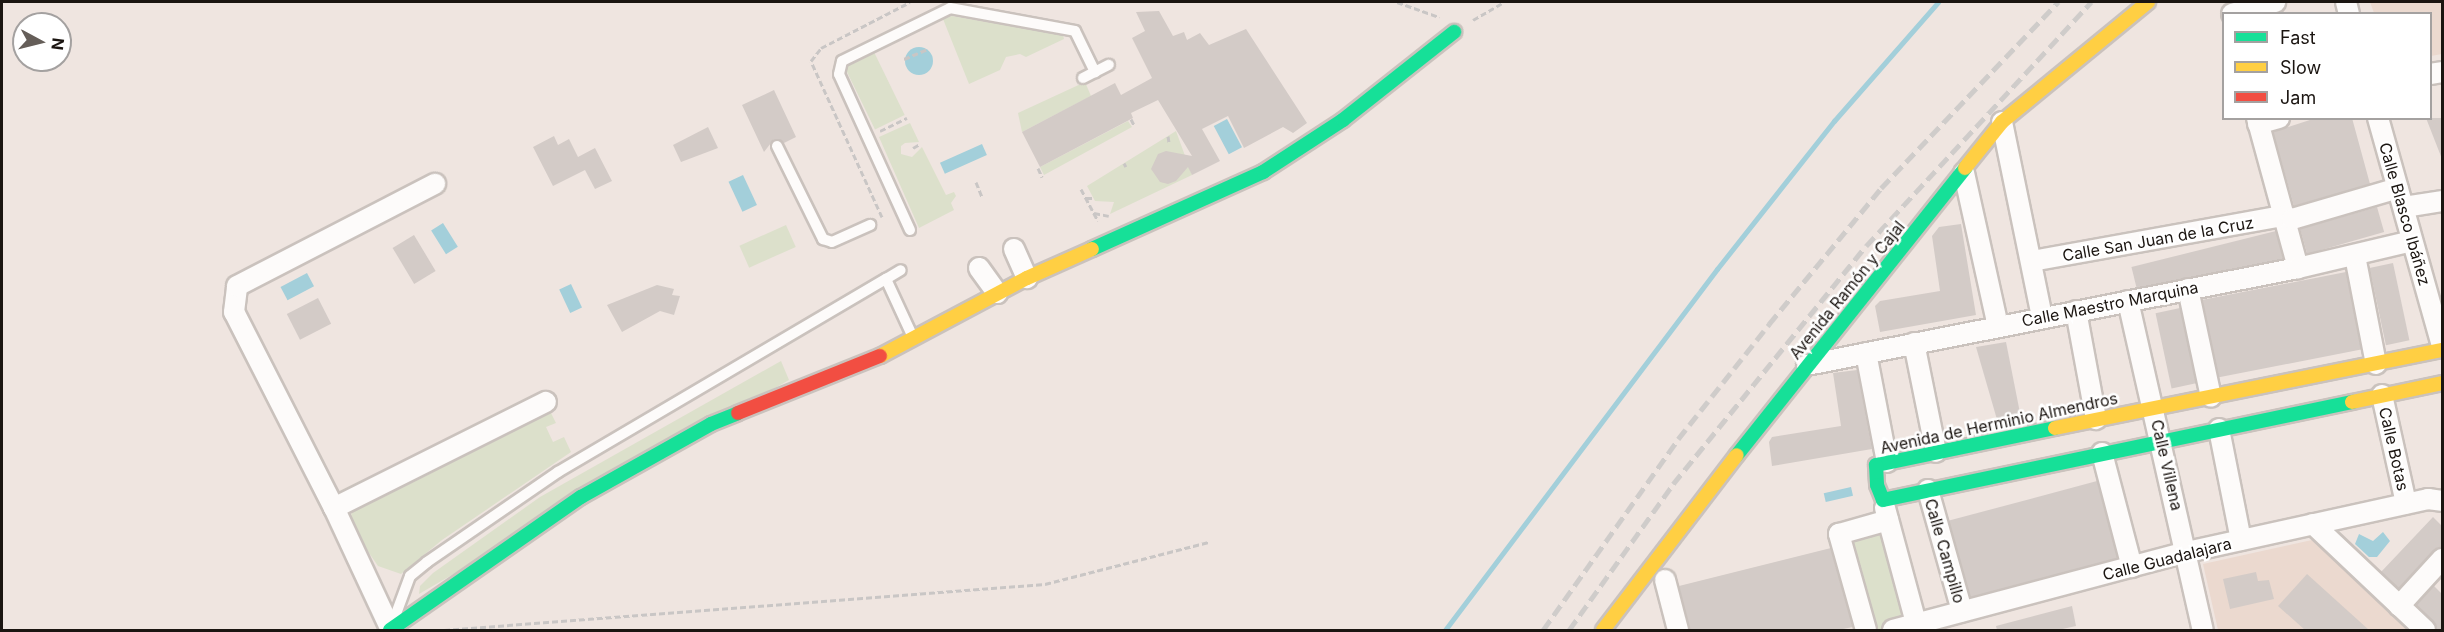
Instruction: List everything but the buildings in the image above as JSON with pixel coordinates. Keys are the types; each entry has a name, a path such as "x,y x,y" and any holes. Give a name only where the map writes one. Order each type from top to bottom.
{"street":[{"name":"Avenida Ramón y Cajal","path":"1603,630 1807,365 1964,173 2002,122 2148,2"},
{"path":"2239,12 2275,2"},
{"path":"435,184 237,286 234,312 334,508 391,630 581,497 672,444 762,401 913,336 1027,278 1233,186 1296,153 1454,32"},
{"name":"Calle Blasco Ibáñez","path":"2379,120 2442,345"},
{"path":"2257,121 2298,268"},
{"path":"2002,122 2042,317"},
{"path":"1964,173 1998,326"},
{"name":"Calle San Juan de la Cruz","path":"2032,261 2283,216 2292,219 2401,198 2442,201"},
{"name":"Calle Maestro Marquina","path":"1807,365 2298,268 2412,241"},
{"path":"1014,249 1027,278"},
{"path":"2355,256 2376,364"},
{"path":"979,268 997,293"},
{"path":"2188,289 2211,397"},
{"name":"Calle Villena","path":"2128,301 2203,630"},
{"path":"2076,311 2096,419"},
{"path":"1914,343 1936,452"},
{"name":"Avenida de Herminio Almendros","path":"1883,500 1877,485 1876,465 1887,462 2442,351"},
{"path":"1866,353 1887,462"},
{"path":"1917,627 1883,500 2442,383"},
{"name":"Calle Botas","path":"2382,395 2406,503"},
{"path":"334,508 546,402"},
{"path":"2219,429 2241,540"},
{"path":"2102,453 2132,567"},
{"name":"Calle Campillo","path":"1928,490 1962,611"},
{"name":"Calle Guadalajara","path":"1893,630 1917,627 1962,611 2187,552 2406,503 2433,498 2442,500"},
{"path":"1866,630 1839,534 1888,520"},
{"path":"2313,524 2425,630"},
{"path":"2399,606 2442,559"},
{"path":"1665,580 1678,630"}],"lane":[{"path":"910,230 839,74 842,61 950,8 1075,31 1095,72"},
{"path":"1083,78 1109,65"},
{"path":"777,146 823,239 832,242 870,225"},
{"path":"391,630 398,602 410,576 427,562 558,472 901,270"},
{"path":"886,279 913,336"}],"path":[{"path":"904,59 928,49"},
{"path":"868,137 908,118"},
{"path":"1131,119 1134,125"},
{"path":"1168,136 1169,142"},
{"path":"913,148 920,144"},
{"path":"1124,163 1126,167"},
{"path":"1038,168 1041,177"},
{"path":"976,182 982,197"},
{"path":"1081,189 1103,229"},
{"path":"1086,198 1093,198"},
{"path":"444,630 1045,584 1209,542"}],"shaded area":[{"path":"2370,2 2442,2 2442,54 2432,56 2432,12 2374,12"},
{"path":"2312,540 2411,630 2218,630 2203,564"}],"green space":[{"path":"952,16 1063,35 1064,39 1026,57 1020,54 1006,57 1000,70 969,84 943,19"},
{"path":"874,52 905,115 875,129 844,66"},
{"path":"1085,82 1091,96 1022,132 1018,113"},
{"path":"1128,121 1132,127 1044,175 1040,167"},
{"path":"910,123 919,142 905,143 901,146 901,154 912,157 922,147 946,195 954,192 956,196 951,203 954,210 919,228 879,137"},
{"path":"1176,131 1192,175 1110,214 1114,202 1095,201 1087,186"},
{"path":"786,225 796,247 749,268 739,246"},
{"path":"781,361 789,380 419,594 420,586 433,573 540,497"},
{"path":"549,409 556,423 546,427 553,442 564,437 571,452 442,540 401,574 378,566 349,524 353,508"},
{"path":"1888,520 1916,624 1893,630 1866,630 1839,534"}],"water":[{"path":"919,47 929,51 933,61 929,71 919,75 909,71 905,61 909,51"},
{"path":"1227,119 1242,147 1229,154 1214,126"},
{"path":"982,144 987,155 945,174 940,163"},
{"path":"743,175 757,205 742,212 728,182"},
{"path":"443,223 458,247 446,254 431,230"},
{"path":"307,273 314,286 288,300 281,287"},
{"path":"571,284 582,308 570,313 559,289"},
{"path":"1851,487 1853,496 1826,502 1824,493"},
{"path":"2383,532 2390,541 2377,557 2369,557 2355,544 2359,534 2373,541"}],"waterway":[{"path":"1445,630 1717,269 1834,121 1938,2"}],"railway":[{"path":"1543,630 1678,439 1769,324 1881,188 2058,2"},
{"path":"1569,630 1673,484 1866,246 2091,2"}],"traffic: fast":[{"path":"1092,249 1263,172 1343,120 1454,32"},
{"path":"1737,455 1965,168"},
{"path":"2055,428 1876,465 1877,485 1883,500 2352,402"},
{"path":"390,630 581,497 711,424 738,413"}],"traffic: slow":[{"path":"1965,168 2002,122 2148,2"},
{"path":"880,356 1027,278 1092,249"},
{"path":"2055,428 2442,350"},
{"path":"2352,402 2442,383"},
{"path":"1603,630 1737,455"}],"traffic: jam":[{"path":"738,413 880,356"}]}
